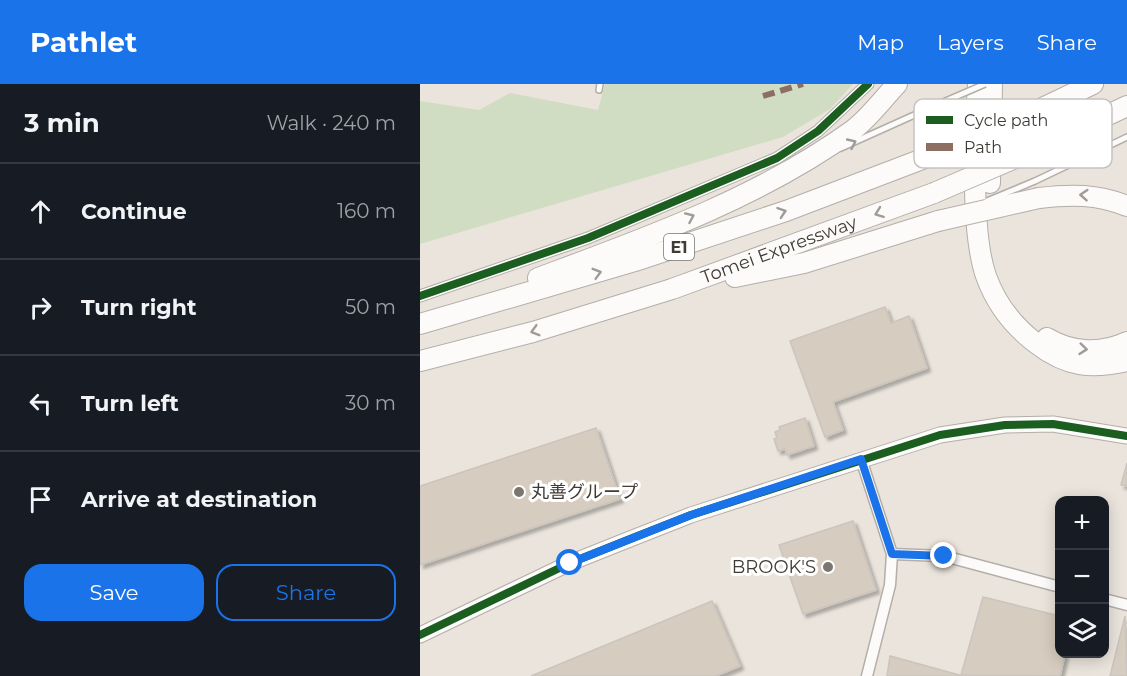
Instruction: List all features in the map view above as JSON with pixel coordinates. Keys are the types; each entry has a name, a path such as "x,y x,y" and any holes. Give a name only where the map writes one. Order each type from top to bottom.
{"highway":[{"path":"420,323 637,241 780,177 855,129 897,84"},
{"path":"978,84 978,99"},
{"path":"992,84 992,99"},
{"name":"Tomei Expressway","path":"1061,99 1093,84"},
{"name":"Tomei Expressway","path":"1112,113 1127,106"},
{"name":"Tomei Expressway","path":"420,323 635,261 786,211 914,162"},
{"path":"977,168 979,238 986,274 1001,308 1019,331 1042,348 1068,362 1094,367 1127,361"},
{"path":"991,168 990,219 998,269 1011,301 1036,331 1066,347 1098,351 1127,342"},
{"name":"Tomei Expressway","path":"420,361 533,332 672,289 934,193 992,168"},
{"path":"672,289 804,262 1037,189 1103,197 1127,206"}],"street":[{"path":"420,296 588,238 777,158 818,131 868,84"},
{"path":"420,635 570,563 691,515 940,435 1005,425 1053,424 1127,436"},
{"path":"861,459 892,554 891,585 867,676"},
{"path":"892,554 944,556 1055,586"},
{"path":"1109,600 1127,605"}],"lane":[{"path":"950,99 985,84"},
{"path":"780,177 914,115"},
{"path":"1112,146 1127,137"},
{"path":"1037,189 1073,168"}],"green space":[{"path":"605,84 853,84 830,109 783,137 420,244 420,101 479,110 510,93 598,110"}],"building":[{"path":"885,307 891,323 909,316 927,368 833,402 843,430 825,437 790,341"},
{"path":"805,418 814,446 787,455 785,449 778,451 774,439 777,438 775,432 780,430 779,427"},
{"name":"丸善グループ","path":"596,428 620,499 420,565 420,486"},
{"path":"1127,463 1127,486 1121,485"},
{"name":"BROOK'S","path":"853,521 876,590 803,614 779,545"},
{"path":"983,597 1055,615 1055,658 1064,658 1060,676 961,675"},
{"path":"712,601 740,666 716,676 531,676"},
{"path":"1125,616 1127,676 1110,676"},
{"path":"890,656 963,676 887,676"}],"marked path":[{"path":"763,96 803,84"}],"cycle path":[{"path":"420,296 588,238 777,158 818,131 868,84"},
{"path":"420,635 570,563 691,515 940,435 1005,425 1053,424 1127,436"}],"place":[{"name":"丸善グループ","path":"519,492"},
{"name":"BROOK'S","path":"828,567"}],"route":[{"path":"570,563 691,515 861,459 892,554 919,553 944,556"}]}
